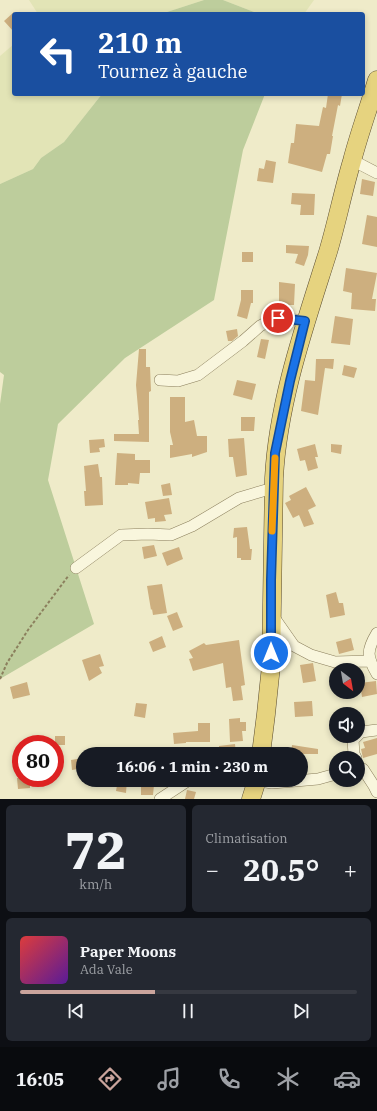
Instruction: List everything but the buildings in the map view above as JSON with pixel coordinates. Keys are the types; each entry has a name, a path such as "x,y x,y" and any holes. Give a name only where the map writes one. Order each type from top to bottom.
{"highway":[{"path":"262,747 270,666 273,488 275,453 279,427 305,321 328,250 352,160 377,80"},
{"path":"251,799 253,787"}],"street":[{"path":"352,160 377,173"},
{"path":"160,380 178,381 198,375 269,320 278,318 305,321"},
{"path":"76,568 121,535 171,535 192,526 239,498 273,488"},
{"path":"271,613 294,646 311,655 335,662 369,661"},
{"path":"377,634 373,639 368,655 369,661 377,674"},
{"path":"365,732 377,730"},
{"path":"365,774 377,792"},
{"path":"308,780 329,776"},
{"path":"160,799 178,787"}],"path":[{"path":"0,679 7,663 28,630 65,580 76,568"}],"green space":[{"path":"29,0 204,0 167,12 37,12"},
{"path":"204,0 223,0 254,12 167,12"},
{"path":"223,0 314,0 305,12 254,12"},
{"path":"12,46 12,96 100,96 64,142 41,158 33,169 0,184 0,56"},
{"path":"100,96 264,96 243,150 214,300 125,358 58,424 48,480 94,624 0,679 0,404 4,375 0,372 0,184 33,169 41,158 64,142"}],"slow traffic":[{"path":"272,531 275,458"}],"route":[{"path":"271,653 271,580 275,453 279,427 305,321 278,318"}]}
